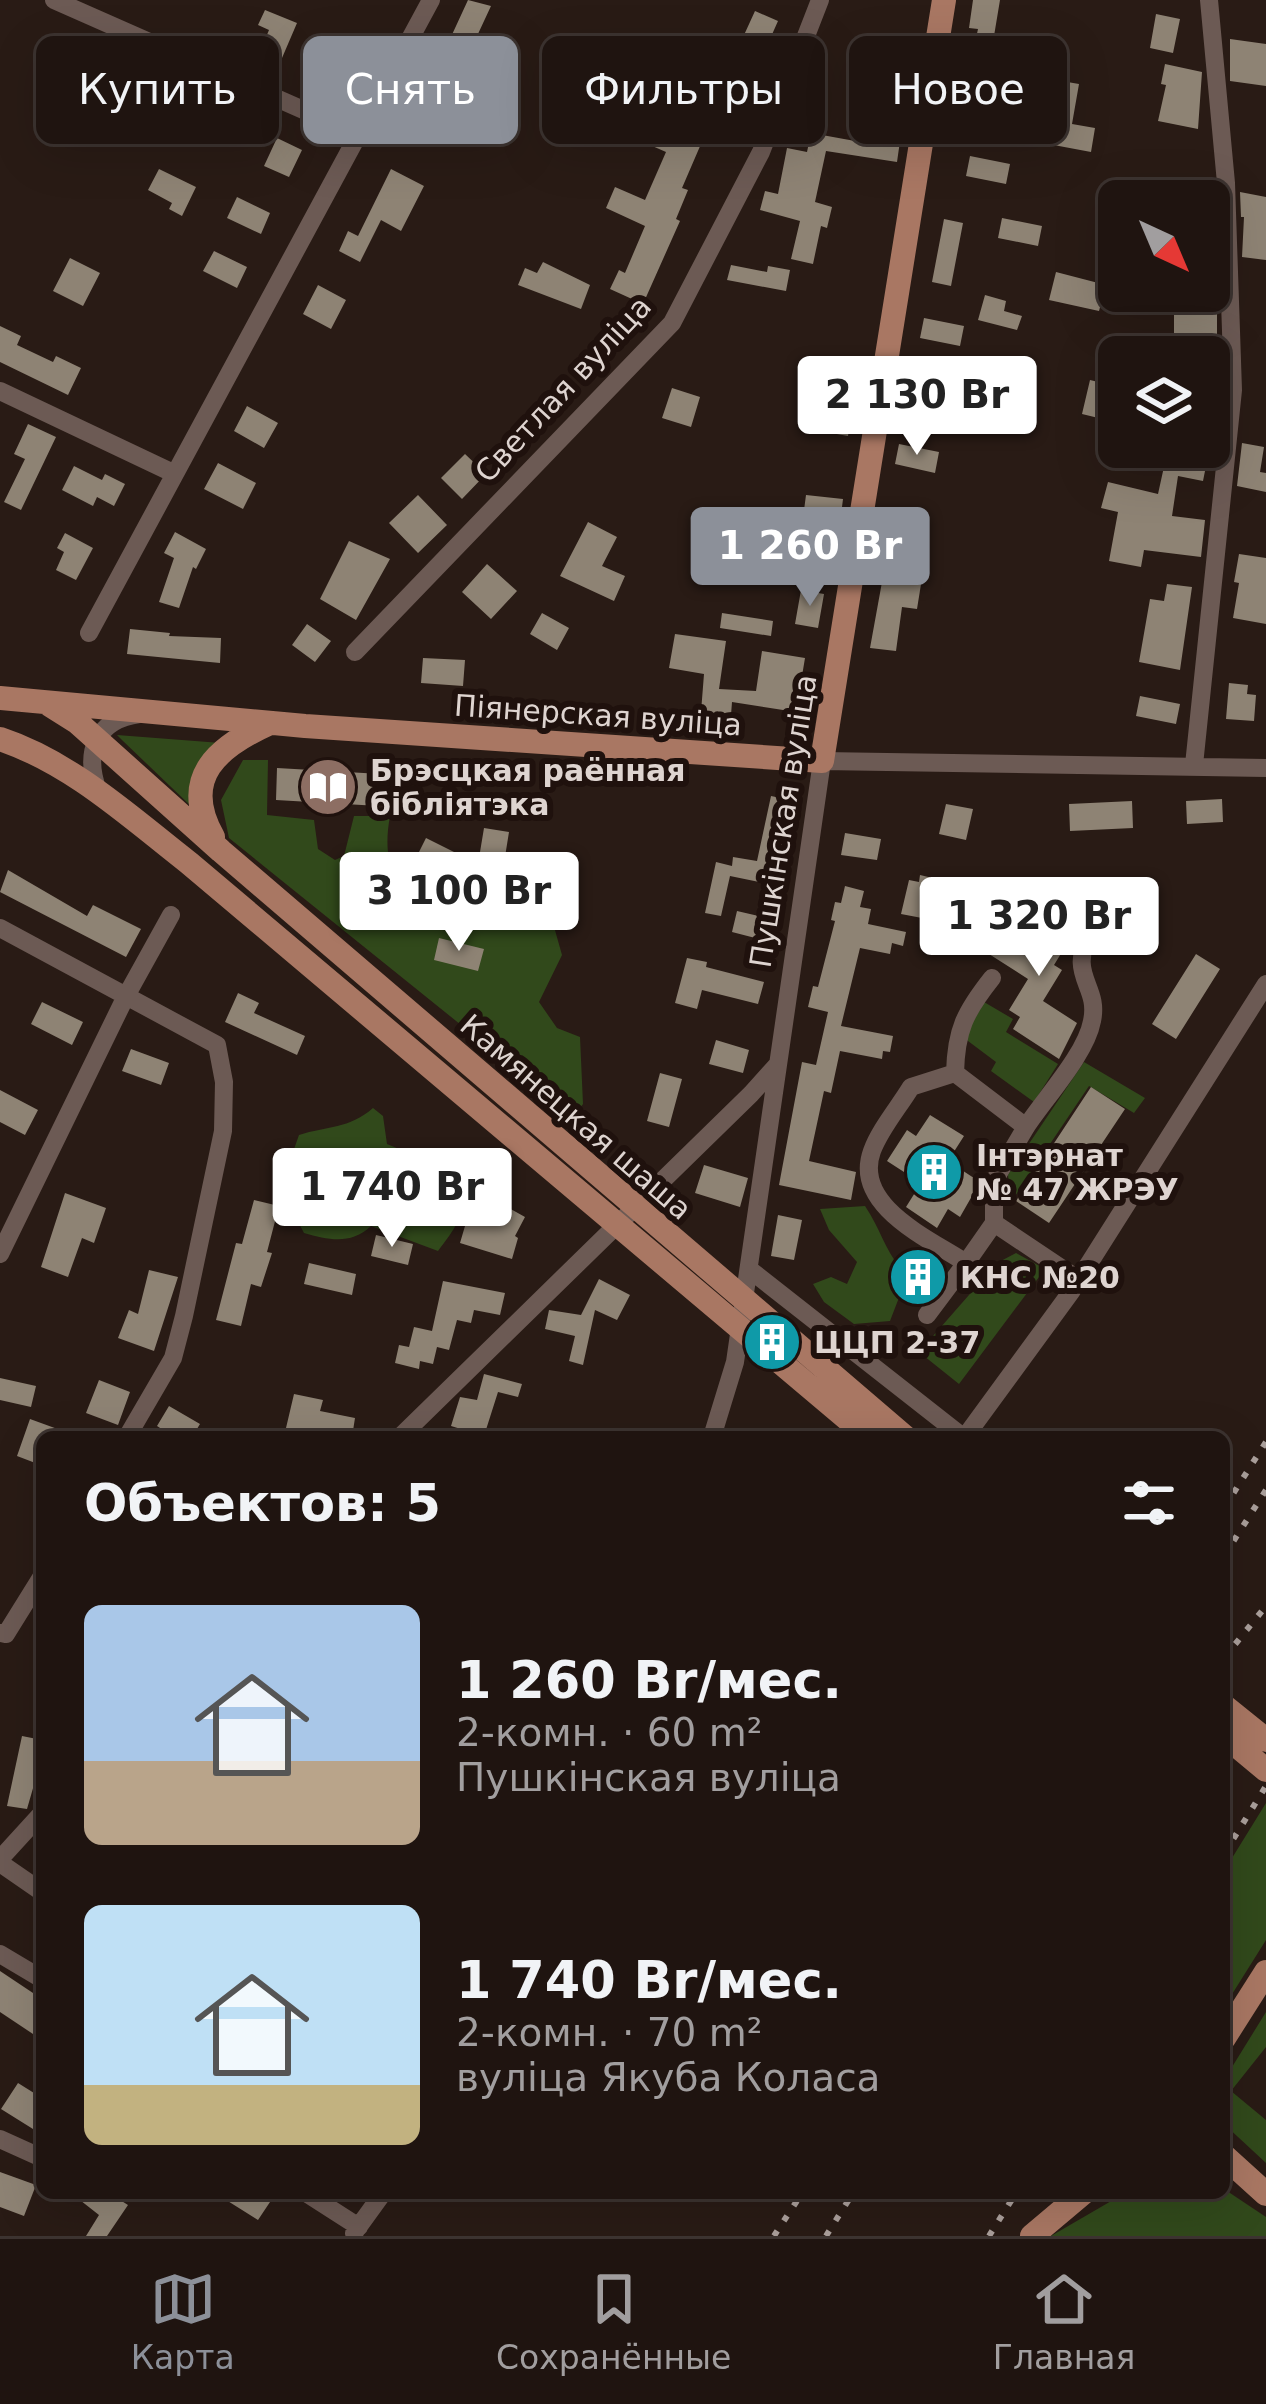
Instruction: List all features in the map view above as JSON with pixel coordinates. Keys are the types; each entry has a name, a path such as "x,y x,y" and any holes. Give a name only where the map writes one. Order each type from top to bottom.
{"main road":[{"name":"Пушкінская вуліца","path":"822,761 944,0"},
{"name":"Піянерская вуліца","path":"0,698 822,761"},
{"name":"Камянецкая шаша","path":"44,702 96,739 897,1431"},
{"path":"221,850 203,819 201,792 208,769 236,739 272,722"},
{"name":"Камянецкая шаша","path":"0,739 54,763 98,791 861,1431"},
{"path":"1230,1711 1266,1740"},
{"path":"1230,1741 1266,1770"},
{"path":"1230,2029 1266,1972"},
{"path":"1230,2162 1262,2191"},
{"path":"1230,2177 1262,2191"},
{"path":"1032,2236 1076,2199"}],"street":[{"path":"54,0 303,110"},
{"path":"412,36 431,0"},
{"name":"Светлая вуліца","path":"355,652 672,323 761,152 820,0"},
{"path":"1194,765 1233,390 1226,183 1209,0"},
{"path":"89,633 355,144"},
{"path":"0,391 173,473"},
{"path":"98,791 91,770 96,739 108,724 149,712"},
{"name":"Піянерская вуліца","path":"822,761 1266,768"},
{"name":"Пушкінская вуліца","path":"714,1431 735,1362 822,761"},
{"path":"0,1254 171,914"},
{"path":"0,928 217,1045 224,1082 223,1131 173,1358 130,1431"},
{"path":"927,1315 994,1223 994,1181 1087,1037 1094,1004 1082,978 1081,950 1091,930"},
{"path":"955,1073 956,1039 970,1006 992,978"},
{"path":"968,1431 1079,1280 1266,984"},
{"path":"406,1431 778,1064"},
{"path":"955,1073 1026,1127"},
{"path":"955,1073 911,1087 871,1154 871,1167 881,1208 966,1263"},
{"path":"994,1223 1079,1280"},
{"path":"749,1269 956,1431"},
{"path":"0,1633 6,1634 36,1586"},
{"path":"36,1820 0,1861 36,1888"},
{"path":"0,1954 36,1975"},
{"path":"0,2139 36,2155"},
{"path":"315,2199 355,2231 379,2199"}],"green space":[{"path":"117,735 221,743 194,809 123,741"},
{"path":"243,760 268,760 267,815 314,820 318,849 335,860 344,856 354,816 390,816 387,840 395,876 417,899 471,930 535,900 551,916 562,955 539,1002 557,1028 580,1037 583,1104 574,1116 229,838 221,800"},
{"path":"984,1002 1013,1019 1006,1032 1058,1064 1034,1102 991,1071 996,1062 964,1038"},
{"path":"1084,1062 1145,1098 1134,1113 1089,1086 1011,1202 1008,1175"},
{"path":"373,1108 383,1116 387,1144 423,1159 442,1152 461,1177 465,1189 462,1212 438,1251 371,1226 348,1238 304,1233 294,1214 311,1184 307,1166 293,1152 299,1135 346,1123"},
{"path":"865,1206 901,1269 900,1295 890,1321 854,1324 824,1302 813,1284 831,1277 847,1284 857,1262 829,1230 820,1209"},
{"path":"1016,1253 1045,1269 959,1384 919,1352 997,1263"},
{"path":"1266,1803 1266,1940 1230,1997 1230,1861"},
{"path":"1266,2012 1266,2047 1231,2091 1266,2120 1266,2163 1230,2130 1230,2070"},
{"path":"1230,2193 1266,2217 1266,2236 1051,2236 1115,2199 1230,2199"}],"building":[{"path":"468,0 491,6 477,36 451,36"},
{"path":"973,0 1000,0 994,36 976,36 978,29 969,28"},
{"path":"265,10 297,23 282,58 279,36 266,36 269,30 258,25"},
{"path":"755,11 778,21 771,36 744,36"},
{"path":"1156,14 1180,19 1173,53 1150,48"},
{"path":"1230,39 1266,44 1266,86 1230,81"},
{"path":"1165,64 1202,72 1198,129 1158,121"},
{"path":"1067,82 1079,84 1072,124 1095,128 1091,152 1048,144 1067,144"},
{"path":"825,136 849,140 849,144 900,144 897,162 826,151 815,202 832,207 827,228 821,226 813,264 791,259 800,221 760,210 765,191 778,194 787,148 807,152 809,144 825,144"},
{"path":"279,139 302,150 289,177 264,166"},
{"path":"701,144 682,188 688,190 676,219 680,221 643,304 610,289 619,270 625,273 645,226 606,208 615,187 645,200 666,152 650,145"},
{"path":"970,156 1010,164 1006,184 966,176"},
{"path":"159,169 196,187 182,216 169,209 172,203 148,190"},
{"path":"391,169 424,186 401,231 381,220 360,262 339,251 348,231 358,236"},
{"path":"1240,192 1266,197 1266,260 1242,257"},
{"path":"237,197 270,213 261,234 227,218"},
{"path":"1002,218 1042,226 1038,246 998,238"},
{"path":"944,219 963,223 951,286 932,282"},
{"path":"214,251 247,267 237,288 203,271"},
{"path":"70,258 100,273 83,306 53,291"},
{"path":"543,262 590,285 581,309 518,285 525,268 537,273"},
{"path":"731,265 767,272 768,266 790,270 786,291 727,280"},
{"path":"1056,272 1098,283 1098,311 1049,300"},
{"path":"318,285 346,300 331,329 303,314"},
{"path":"985,295 1006,301 1004,311 1022,316 1017,330 978,320"},
{"path":"1174,312 1217,312 1217,336 1174,336"},
{"path":"924,318 964,326 960,346 920,338"},
{"path":"0,326 21,336 17,345 53,362 56,356 81,368 68,395 0,362"},
{"path":"955,365 995,373 991,393 951,385"},
{"path":"1090,380 1098,382 1098,418 1082,414"},
{"path":"672,388 700,397 691,427 662,418"},
{"path":"828,389 855,393 848,436 820,431"},
{"path":"916,394 957,403 952,423 912,414"},
{"path":"247,406 278,423 264,448 234,431"},
{"path":"28,424 56,437 21,510 4,502 25,459 14,454"},
{"path":"1242,443 1264,447 1260,472 1266,473 1266,492 1237,486"},
{"path":"899,444 939,452 935,473 895,464"},
{"path":"465,454 486,474 462,499 441,478"},
{"path":"218,463 256,483 243,509 204,489"},
{"path":"74,466 102,480 105,474 125,484 114,506 97,497 93,506 62,490"},
{"path":"1164,468 1206,468 1203,481 1178,476 1172,516 1205,520 1201,557 1144,550 1141,567 1109,561 1118,512 1101,508 1108,482 1158,494"},
{"path":"418,495 447,525 418,553 389,523"},
{"path":"806,495 843,499 840,523 803,518"},
{"path":"588,522 617,537 602,566 625,576 614,601 560,576"},
{"path":"175,532 206,549 196,569 193,567 179,608 159,602 174,558 164,553"},
{"path":"65,533 93,548 76,580 56,570 64,552 57,548"},
{"path":"349,541 390,559 356,620 320,599"},
{"path":"1239,554 1266,558 1266,624 1233,618"},
{"path":"487,564 517,591 491,619 462,592"},
{"path":"884,571 922,578 917,609 902,607 896,651 870,648"},
{"path":"1167,584 1192,587 1180,670 1139,662 1150,599 1164,601"},
{"path":"801,590 824,594 818,628 795,624"},
{"path":"542,613 569,628 557,650 530,634"},
{"path":"722,613 773,621 771,636 720,628"},
{"path":"307,624 331,641 315,662 292,645"},
{"path":"130,629 221,638 220,663 127,654"},
{"path":"675,634 726,641 719,689 756,691 762,651 805,658 796,712 732,702 731,715 701,712 704,674 669,668"},
{"path":"423,658 465,660 463,686 421,683"},
{"path":"1229,683 1248,685 1247,694 1256,695 1254,721 1226,719"},
{"path":"1140,696 1180,704 1176,724 1136,716"},
{"name":"Брэсцкая раённая бібліятэка","path":"277,768 381,774 379,806 276,800"},
{"path":"771,796 795,801 780,865 788,867 784,887 730,876 721,916 705,913 716,862 732,866 733,857 757,861"},
{"path":"1222,799 1223,822 1187,824 1186,801"},
{"path":"1132,801 1133,828 1070,831 1069,804"},
{"path":"946,804 973,809 966,840 939,834"},
{"path":"484,828 509,832 504,863 479,858"},
{"path":"845,833 881,839 877,860 841,855"},
{"path":"426,838 468,859 459,879 416,858"},
{"path":"8,870 87,916 93,905 141,929 126,957 0,892"},
{"path":"920,875 941,880 940,887 946,889 942,907 925,903 922,918 901,914 909,880 919,882"},
{"path":"845,886 864,891 860,907 871,909 868,924 906,932 903,946 892,943 890,954 860,948 841,1026 893,1036 890,1052 883,1051 882,1059 840,1051 831,1093 824,1091 809,1161 856,1172 851,1200 779,1185 802,1062 816,1065 828,1012 808,1007 835,921 831,920 835,902 841,903"},
{"path":"1070,903 1086,913 1054,965 1062,970 1043,1001 1077,1023 1059,1059 1013,1029 1020,1017 1009,1010 1028,979 989,954 1012,918 1046,940"},
{"path":"737,911 780,921 775,943 732,932"},
{"path":"439,938 484,949 478,971 434,960"},
{"path":"1196,954 1220,969 1176,1039 1152,1024"},
{"path":"687,958 764,982 758,1004 702,990 697,1009 675,1003"},
{"path":"238,993 259,1003 254,1013 305,1036 297,1055 225,1022"},
{"path":"42,1002 83,1022 72,1045 31,1024"},
{"path":"716,1040 749,1050 743,1073 709,1064"},
{"path":"131,1049 169,1063 161,1085 122,1071"},
{"path":"660,1073 682,1079 669,1127 647,1121"},
{"path":"1091,1087 1125,1109 1049,1223 1016,1201"},
{"path":"0,1090 38,1110 25,1135 0,1122"},
{"name":"Інтэрнат № 47 ЖРЭУ","path":"930,1115 964,1136 948,1161 980,1182 960,1217 948,1209 937,1228 906,1207 921,1183 887,1161 907,1130 916,1136"},
{"path":"704,1165 748,1178 740,1207 695,1193"},
{"path":"65,1193 106,1208 94,1243 82,1238 68,1277 41,1267"},
{"path":"254,1200 279,1206 267,1252 272,1253 261,1287 251,1284 241,1326 216,1320 236,1243 242,1244"},
{"path":"500,1203 525,1217 515,1236 512,1259 460,1243 470,1209 493,1216"},
{"path":"778,1215 802,1220 794,1260 771,1256"},
{"path":"376,1235 413,1244 408,1265 371,1256"},
{"path":"309,1263 356,1274 352,1295 304,1284"},
{"path":"149,1270 178,1277 154,1351 118,1338 129,1310 138,1314"},
{"path":"599,1279 630,1295 617,1320 595,1310 583,1365 569,1361 575,1336 545,1329 549,1310 581,1315"},
{"path":"443,1281 505,1293 500,1315 474,1310 471,1323 457,1320 449,1350 437,1347 433,1364 420,1361 419,1369 395,1363 399,1345 409,1347 414,1327 432,1331"},
{"path":"484,1374 522,1384 518,1397 498,1392 486,1431 451,1426 460,1397 477,1400"},
{"path":"0,1378 36,1386 31,1407 0,1400"},
{"path":"99,1380 130,1392 118,1425 86,1413"},
{"path":"294,1394 323,1400 320,1411 355,1418 353,1431 286,1428"},
{"path":"169,1406 200,1424 196,1431 165,1431 157,1426"},
{"path":"30,1419 63,1431 36,1431 36,1463 17,1456"},
{"path":"22,1736 36,1739 36,1778 27,1809 7,1806"},
{"path":"0,1971 36,1995 36,2036 0,2012"},
{"path":"18,2083 36,2094 36,2127 33,2129 1,2109"},
{"path":"0,2172 36,2185 24,2216 0,2207"},
{"path":"79,2199 118,2199 128,2205 107,2236 86,2236 99,2215"},
{"path":"225,2199 272,2199 258,2220"}],"railway":[{"path":"1230,1499 1266,1442"},
{"path":"1230,1547 1266,1490"},
{"path":"1230,1651 1266,1606"},
{"path":"1230,1844 1266,1786"},
{"path":"774,2236 798,2199"},
{"path":"826,2236 849,2199"},
{"path":"989,2236 1012,2199"}],"place":[{"name":"Брэсцкая раённая бібліятэка","path":"328,787"},
{"name":"Інтэрнат № 47 ЖРЭУ","path":"934,1172"},
{"name":"КНС №20","path":"918,1277"},
{"name":"ЦЦП 2-37","path":"772,1342"}]}
